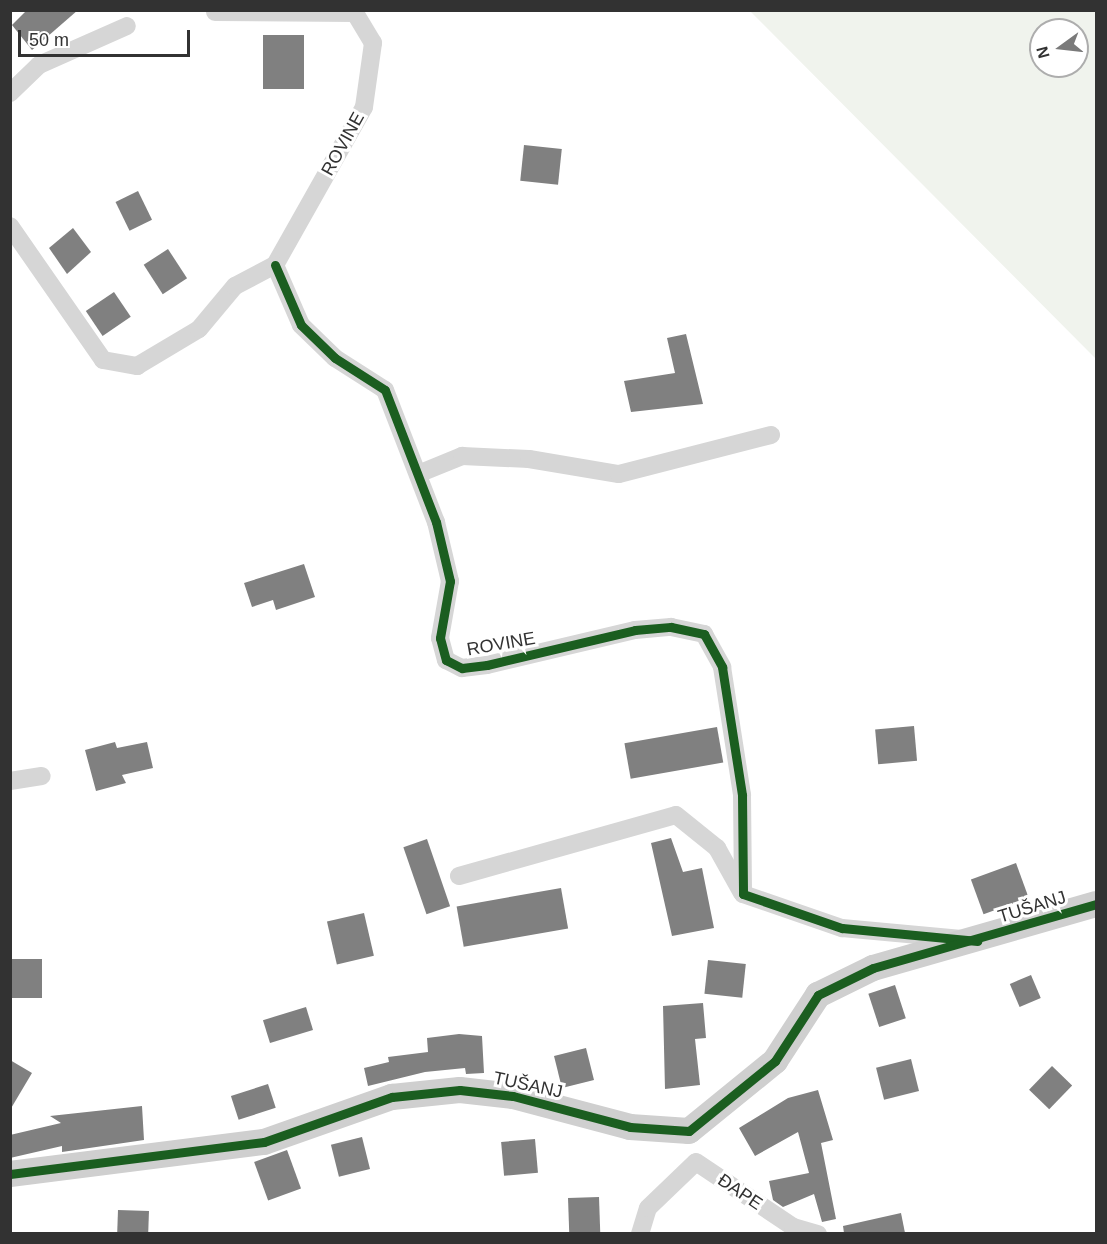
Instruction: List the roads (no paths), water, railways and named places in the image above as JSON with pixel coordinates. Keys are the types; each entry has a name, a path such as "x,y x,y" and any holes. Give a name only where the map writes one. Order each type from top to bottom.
{"street":[{"name":"ROVINE","path":"215,12 332,11 355,13 374,43 364,107 275,265 301,325 335,358 385,390 418,474 450,581 440,638 446,660 462,668 487,665 635,630 671,627 704,634 723,667 742,795 743,894"},
{"path":"10,93 39,65 127,26"},
{"path":"10,226 103,360 137,366 199,329 235,286 275,265"},
{"path":"418,474 462,456 529,459 619,474 771,435"},
{"path":"10,780 42,776"},
{"path":"459,876 676,815 717,848 743,894"},
{"name":"TUŠANJ","path":"743,894 842,928 977,941"},
{"name":"TUŠANJ","path":"10,1174 264,1142 392,1096 460,1090 513,1095 630,1127 689,1131 775,1061 818,995 873,968 977,941 1096,904"},
{"path":"640,1233 648,1208 696,1162 689,1131"},
{"name":"ĐAPE","path":"696,1162 793,1227 818,1233"}]}
